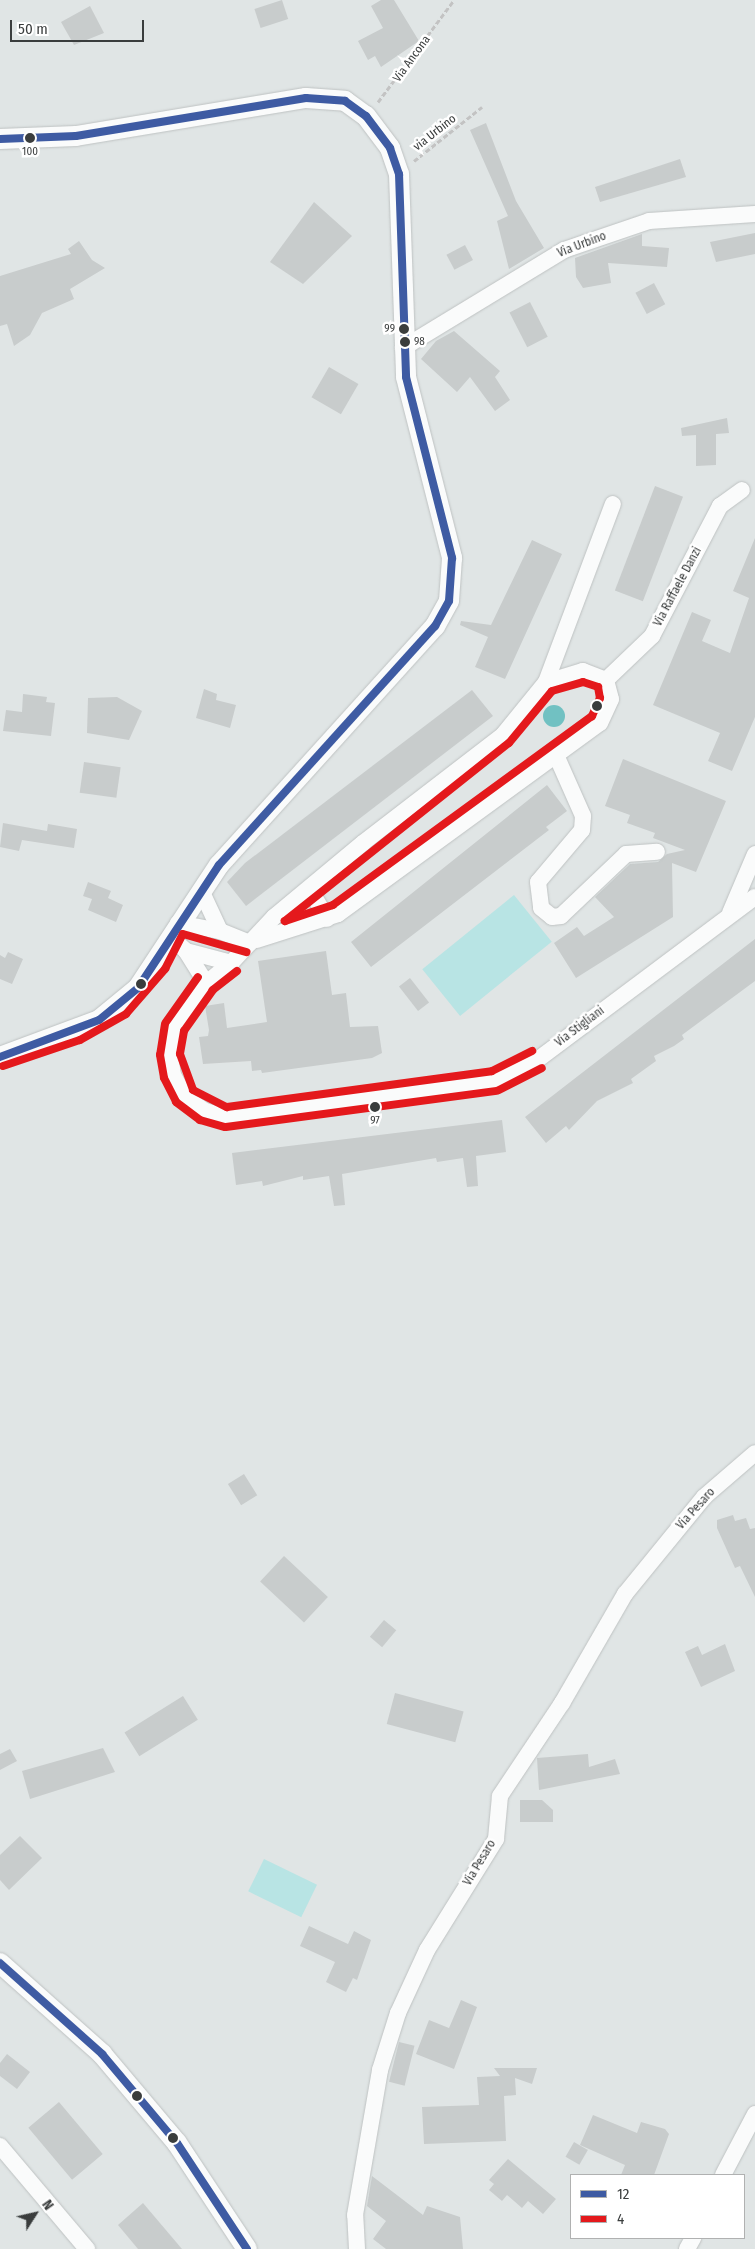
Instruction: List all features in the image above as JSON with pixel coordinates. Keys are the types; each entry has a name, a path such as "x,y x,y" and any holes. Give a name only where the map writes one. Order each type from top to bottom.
{"street":[{"path":"0,140 76,136 306,98 345,101 366,116 390,148 399,174 403,348 452,558 449,601 436,626 201,890 179,937 138,988 106,1015 0,1057"},
{"name":"Via Urbino","path":"403,348 564,250 649,221 755,214"},
{"name":"Via Raffaele Danzi","path":"606,680 652,636 720,506 742,490"},
{"path":"250,943 274,917 311,891 363,843 503,735 546,682 613,504"},
{"path":"179,937 220,931 250,943 327,919 600,723 611,699 606,680 583,671 546,682"},
{"path":"556,754 580,809 582,830 538,882 541,908 552,917 561,916 626,854 657,852"},
{"path":"730,913 755,854"},
{"path":"201,890 220,931"},
{"path":"311,891 327,919"},
{"name":"Via Stigliani","path":"250,943 232,963 206,983 175,1027 170,1054 173,1075 185,1097 205,1111 226,1117 267,1114 495,1081 516,1073 730,913 755,897"},
{"path":"179,937 232,963"},
{"path":"179,937 206,983"},
{"name":"Via Pesaro","path":"357,2249 355,2215 380,2070 398,2013 426,1950 496,1839 500,1796 562,1703 625,1594 704,1497 755,1453"},
{"path":"0,1963 102,2054 177,2143 247,2249"},
{"path":"724,2174 755,2114"},
{"path":"0,2146 84,2248"}],"path":[{"name":"Via Ancona","path":"366,116 454,0"},
{"name":"via Urbino","path":"399,174 482,107"}],"shaded area":[{"path":"514,895 552,942 460,1016 422,969"},
{"path":"264,1859 317,1885 301,1917 248,1891"}],"water":[{"path":"554,705 562,708 565,716 562,724 554,727 546,724 543,716 546,708"}],"building":[{"path":"282,0 288,19 261,28 254,9"},
{"path":"381,0 394,0 419,41 381,67 375,56 368,60 358,41 383,28 371,6"},
{"path":"90,6 104,33 74,45 61,22"},
{"path":"486,123 516,201 544,248 509,269 497,221 508,216 470,130"},
{"path":"680,159 686,177 600,202 595,187"},
{"path":"314,202 352,236 303,284 270,262"},
{"path":"755,233 755,254 716,262 710,242"},
{"path":"642,234 642,246 669,248 667,267 608,263 611,283 583,288 576,277 575,258"},
{"path":"79,241 92,260 105,268 70,289 74,299 42,313 30,335 14,346 7,324 0,326 0,276 71,254 68,249"},
{"path":"465,245 473,260 454,270 446,255"},
{"path":"654,283 665,304 647,314 635,293"},
{"path":"530,302 548,337 527,347 510,312"},
{"path":"454,331 500,371 495,377 510,400 495,411 470,377 457,392 421,359 436,341"},
{"path":"329,367 358,384 341,414 312,397"},
{"path":"727,418 729,433 716,434 716,465 696,466 696,435 682,436 681,428"},
{"path":"655,486 683,497 643,601 615,591"},
{"path":"755,538 755,717 732,771 708,761 720,733 653,705 692,612 711,620 702,641 730,653 749,598 733,591"},
{"path":"532,540 562,554 505,679 475,667 488,637 460,625 461,621 491,625"},
{"path":"204,689 217,694 216,700 236,705 230,728 196,718"},
{"path":"472,690 493,716 246,906 227,882 245,863"},
{"path":"23,694 47,697 46,702 55,703 51,736 3,731 6,710 22,712"},
{"path":"117,697 142,711 129,740 87,733 88,698"},
{"path":"623,759 726,801 696,872 672,863 673,917 576,978 554,943 577,927 584,936 614,917 595,897 630,864 658,862 667,854 685,850 653,838 655,833 627,823 630,815 605,806"},
{"path":"84,762 121,767 116,798 80,793"},
{"path":"547,785 567,811 546,827 549,830 371,967 351,942"},
{"path":"3,823 47,831 48,824 77,829 74,848 22,840 19,851 0,847"},
{"path":"88,882 111,891 108,898 123,905 116,922 88,910 92,899 83,896"},
{"path":"755,939 755,981 682,1035 684,1039 654,1056 656,1061 631,1079 633,1083 597,1101 569,1130 566,1126 546,1143 525,1117"},
{"path":"326,951 332,995 346,993 350,1027 378,1026 382,1053 372,1058 262,1073 261,1070 252,1071 251,1061 203,1064 199,1037 208,1036 209,1030 205,1006 224,1003 227,1028 267,1022 258,961"},
{"path":"8,952 23,959 12,984 0,979 0,955 5,958"},
{"path":"410,978 429,1002 418,1011 399,987"},
{"path":"502,1120 506,1152 476,1156 478,1186 467,1187 463,1158 437,1162 436,1158 342,1174 345,1205 334,1206 329,1176 303,1180 303,1176 263,1186 262,1181 236,1185 232,1153"},
{"path":"244,1474 257,1495 241,1505 228,1484"},
{"path":"733,1515 735,1521 746,1518 750,1529 755,1528 755,1597 740,1566 735,1568 717,1528 717,1520"},
{"path":"284,1556 328,1597 304,1623 260,1582"},
{"path":"384,1620 396,1630 382,1647 370,1637"},
{"path":"725,1644 735,1671 701,1687 685,1652 698,1646 702,1655"},
{"path":"395,1693 464,1711 455,1742 387,1724"},
{"path":"183,1696 198,1720 139,1756 124,1733"},
{"path":"103,1748 115,1772 30,1799 22,1771"},
{"path":"10,1749 17,1761 0,1770 0,1754"},
{"path":"588,1754 589,1767 615,1759 620,1774 539,1790 537,1758"},
{"path":"520,1800 542,1800 553,1810 553,1822 520,1822"},
{"path":"20,1836 42,1858 9,1890 0,1880 0,1855"},
{"path":"309,1926 348,1944 354,1931 371,1940 357,1980 353,1978 346,1992 326,1982 335,1962 300,1946"},
{"path":"461,2000 477,2007 454,2069 416,2054 429,2020 449,2028"},
{"path":"399,2042 415,2046 405,2086 389,2082"},
{"path":"7,2054 30,2072 17,2089 0,2076 0,2063"},
{"path":"494,2068 537,2068 532,2084 515,2078 516,2095 504,2096 506,2141 424,2144 422,2107 479,2105 477,2077 500,2076"},
{"path":"59,2102 103,2154 72,2180 28,2128"},
{"path":"593,2115 637,2133 641,2122 665,2129 669,2134 654,2174 621,2174 625,2165 580,2145"},
{"path":"574,2142 588,2150 579,2165 566,2157"},
{"path":"508,2159 556,2199 543,2214 528,2201 522,2208 507,2195 502,2201 489,2190 494,2184 489,2180"},
{"path":"372,2176 423,2215 427,2206 460,2217 463,2249 386,2249 373,2239 386,2221 367,2206"},
{"path":"143,2203 182,2249 138,2249 118,2225"}],"transit line":[{"name":"12","path":"0,139 76,136 306,98 345,101 366,116 390,148 399,174 406,377 452,558 449,601 435,626 219,865 138,988 99,1020 0,1057"},
{"name":"4","path":"583,682 598,687 600,698 592,716 333,905 285,921 509,743 552,691 583,682"},
{"name":"4","path":"3,1066 80,1040 126,1014 165,969 183,934 246,952"},
{"name":"4","path":"237,971 213,990 184,1031 180,1054 193,1090 227,1107 492,1071 532,1051"},
{"name":"4","path":"166,1022 198,977"},
{"name":"4","path":"165,1024 160,1055 164,1078 176,1102 200,1120 224,1127"},
{"name":"4","path":"499,1090 542,1068"},
{"name":"4","path":"226,1127 497,1091"},
{"name":"12","path":"0,1963 102,2054 177,2143 247,2249"}],"place":[{"name":"100","path":"30,138"},
{"name":"99","path":"404,329"},
{"name":"98","path":"405,342"},
{"name":"97","path":"375,1107"}]}
